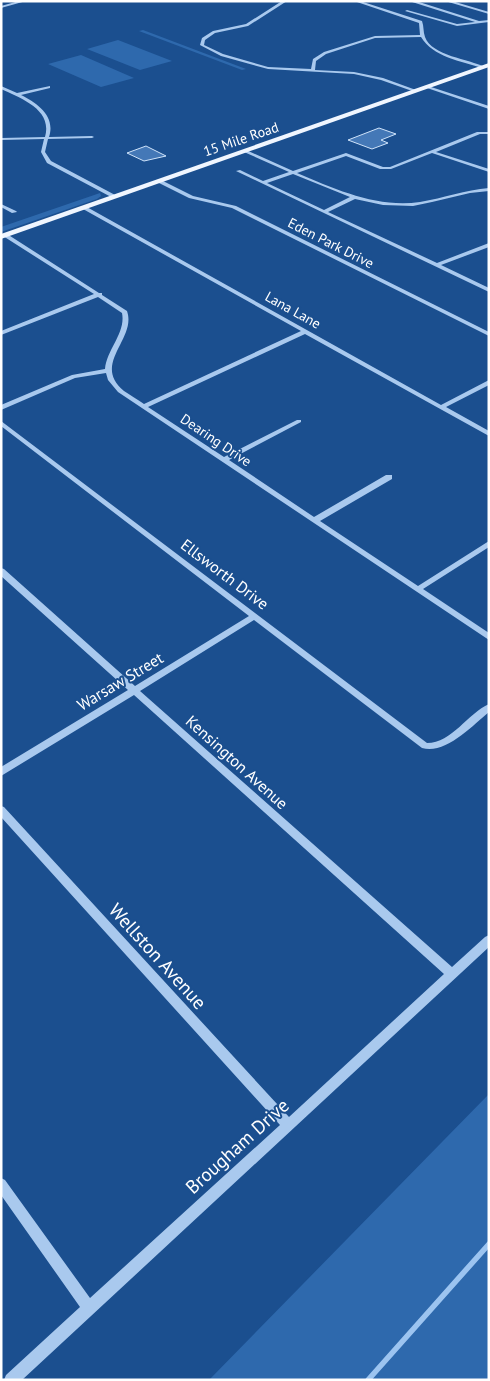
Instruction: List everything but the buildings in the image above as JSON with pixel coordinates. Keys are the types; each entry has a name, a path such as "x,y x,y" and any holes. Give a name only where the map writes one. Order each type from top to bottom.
{"main road":[{"name":"15 Mile Road","path":"3,236 486,66"}],"street":[{"path":"1,7 23,1"},
{"path":"285,1 247,25 210,34 203,39 204,47 241,62 268,68 344,72 371,76 415,91"},
{"path":"356,1 421,22 422,36 428,44 441,53 486,66"},
{"path":"375,1 453,25 465,25 477,21"},
{"path":"411,1 477,21 489,21"},
{"path":"447,1 489,13"},
{"path":"313,70 317,58 330,51 382,36 422,36"},
{"path":"16,95 49,87"},
{"path":"428,87 489,108"},
{"path":"1,88 16,95 43,113 49,125 43,152 49,162 115,197"},
{"path":"263,183 346,154 388,169 487,133"},
{"path":"1,139 92,137"},
{"path":"246,151 353,198 381,204 414,204 467,191 489,188"},
{"path":"433,152 489,171"},
{"path":"238,171 489,290"},
{"name":"Eden Park Drive","path":"159,181 190,197 234,207 489,334"},
{"path":"324,212 353,198"},
{"path":"1,205 14,212"},
{"name":"Lana Lane","path":"85,208 489,434"},
{"path":"1,408 81,374 108,371 111,356 126,325 127,315 122,309 100,294 3,236"},
{"path":"437,265 489,245"},
{"path":"1,334 100,294"},
{"path":"144,406 306,331"},
{"name":"Dearing Drive","path":"108,371 115,386 489,637"},
{"path":"442,407 489,382"},
{"path":"224,460 299,421"},
{"name":"Ellsworth Drive","path":"1,423 420,742 431,748 442,743 489,707"},
{"path":"314,520 389,477"},
{"path":"418,589 489,543"},
{"name":"Kensington Avenue","path":"1,571 452,974"},
{"name":"Warsaw Street","path":"1,772 256,616"},
{"name":"Wellston Avenue","path":"1,810 288,1125"},
{"name":"Brougham Drive","path":"11,1380 489,940"},
{"path":"1,1184 88,1308"}],"shaded area":[{"path":"143,30 246,69 242,70 139,31"},
{"path":"118,40 172,61 140,70 87,49"},
{"path":"81,55 134,78 101,87 48,64"},
{"path":"100,193 101,196 97,199 1,232 1,227"},
{"path":"489,1094 489,1380 209,1380"}],"waterway":[{"path":"368,1380 489,1244"}]}
